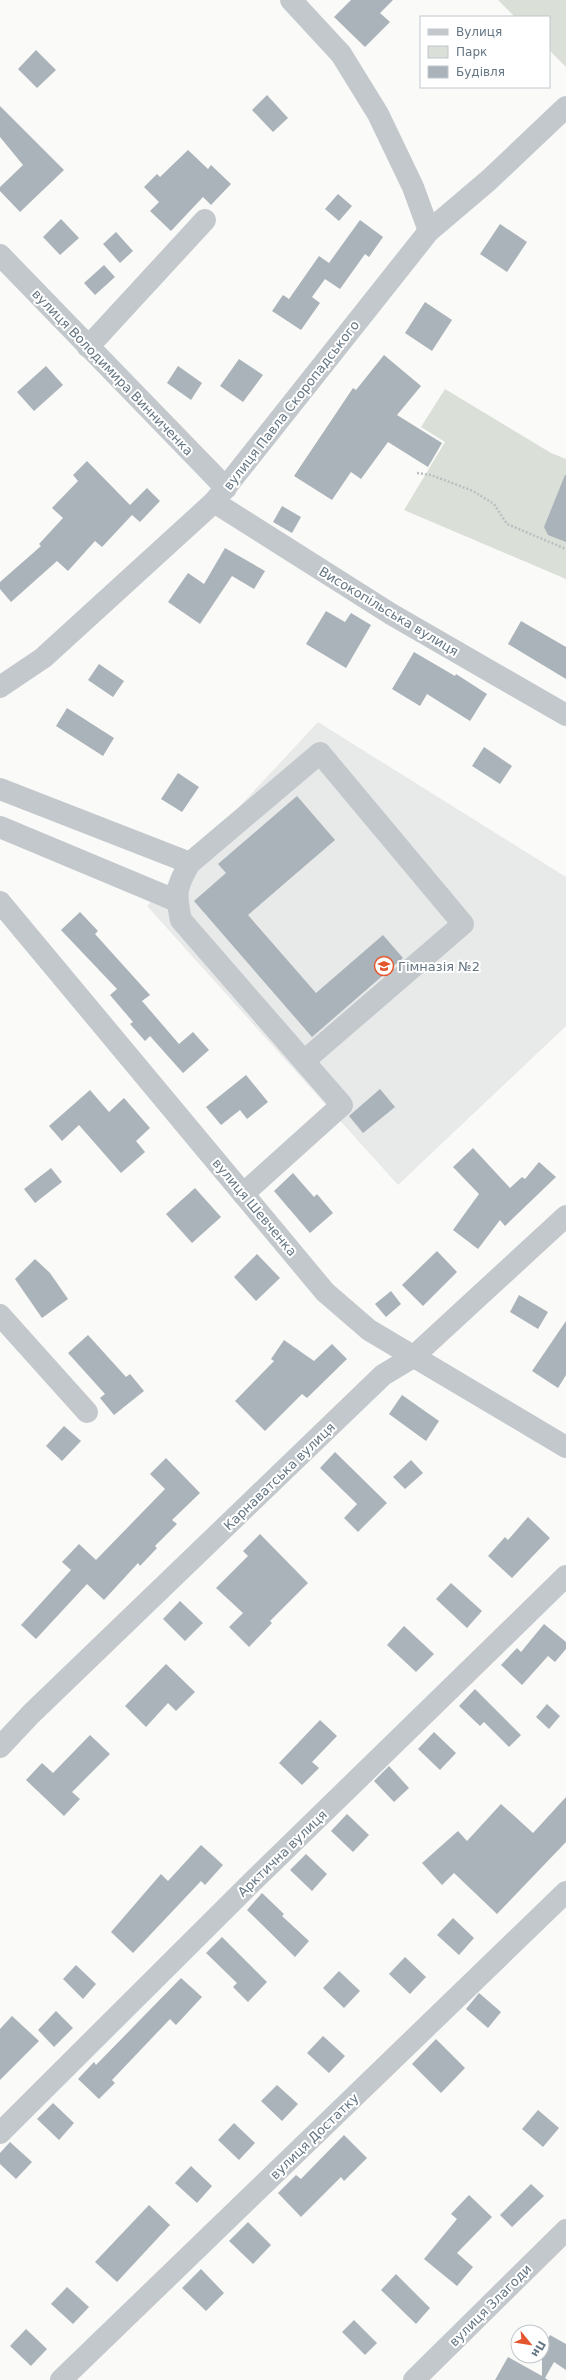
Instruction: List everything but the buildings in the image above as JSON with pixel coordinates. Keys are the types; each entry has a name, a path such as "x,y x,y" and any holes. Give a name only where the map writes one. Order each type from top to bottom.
{"street":[{"path":"291,0 341,54 378,114 413,187 429,231"},
{"name":"вулиця Павла Скоропадського","path":"0,687 43,658 220,495 429,231 489,180 566,107"},
{"path":"88,347 205,220"},
{"name":"вулиця Володимира Винниченка","path":"0,255 88,347 220,495"},
{"name":"Високопільська вулиця","path":"220,495 391,614 566,715"},
{"path":"244,1194 342,1105 181,920 177,901 178,882 190,863 320,753 463,924 304,1061"},
{"path":"0,789 190,863"},
{"path":"0,827 177,901"},
{"name":"вулиця Шевченка","path":"0,902 325,1292 369,1330 413,1358 566,1447"},
{"name":"Карнаватська вулиця","path":"0,1747 31,1714 383,1375 413,1358 566,1216"},
{"path":"0,1315 87,1412"},
{"name":"Арктична вулиця","path":"0,2133 242,1892 566,1576"},
{"name":"вулиця Достатку","path":"61,2380 566,1892"},
{"name":"вулиця Злагоди","path":"414,2380 566,2230"}],"path":[{"path":"417,473 431,475 473,491 494,504 507,524 566,549"}],"shaded area":[{"name":"Гімназія №2","path":"318,722 566,877 566,1026 398,1185 147,906"}],"green space":[{"path":"498,0 566,0 566,67 550,51 550,16 514,16"},
{"path":"445,389 551,453 566,459 566,579 404,510 445,442 421,427"}],"place":[{"name":"Гімназія №2","path":"384,966"}]}
